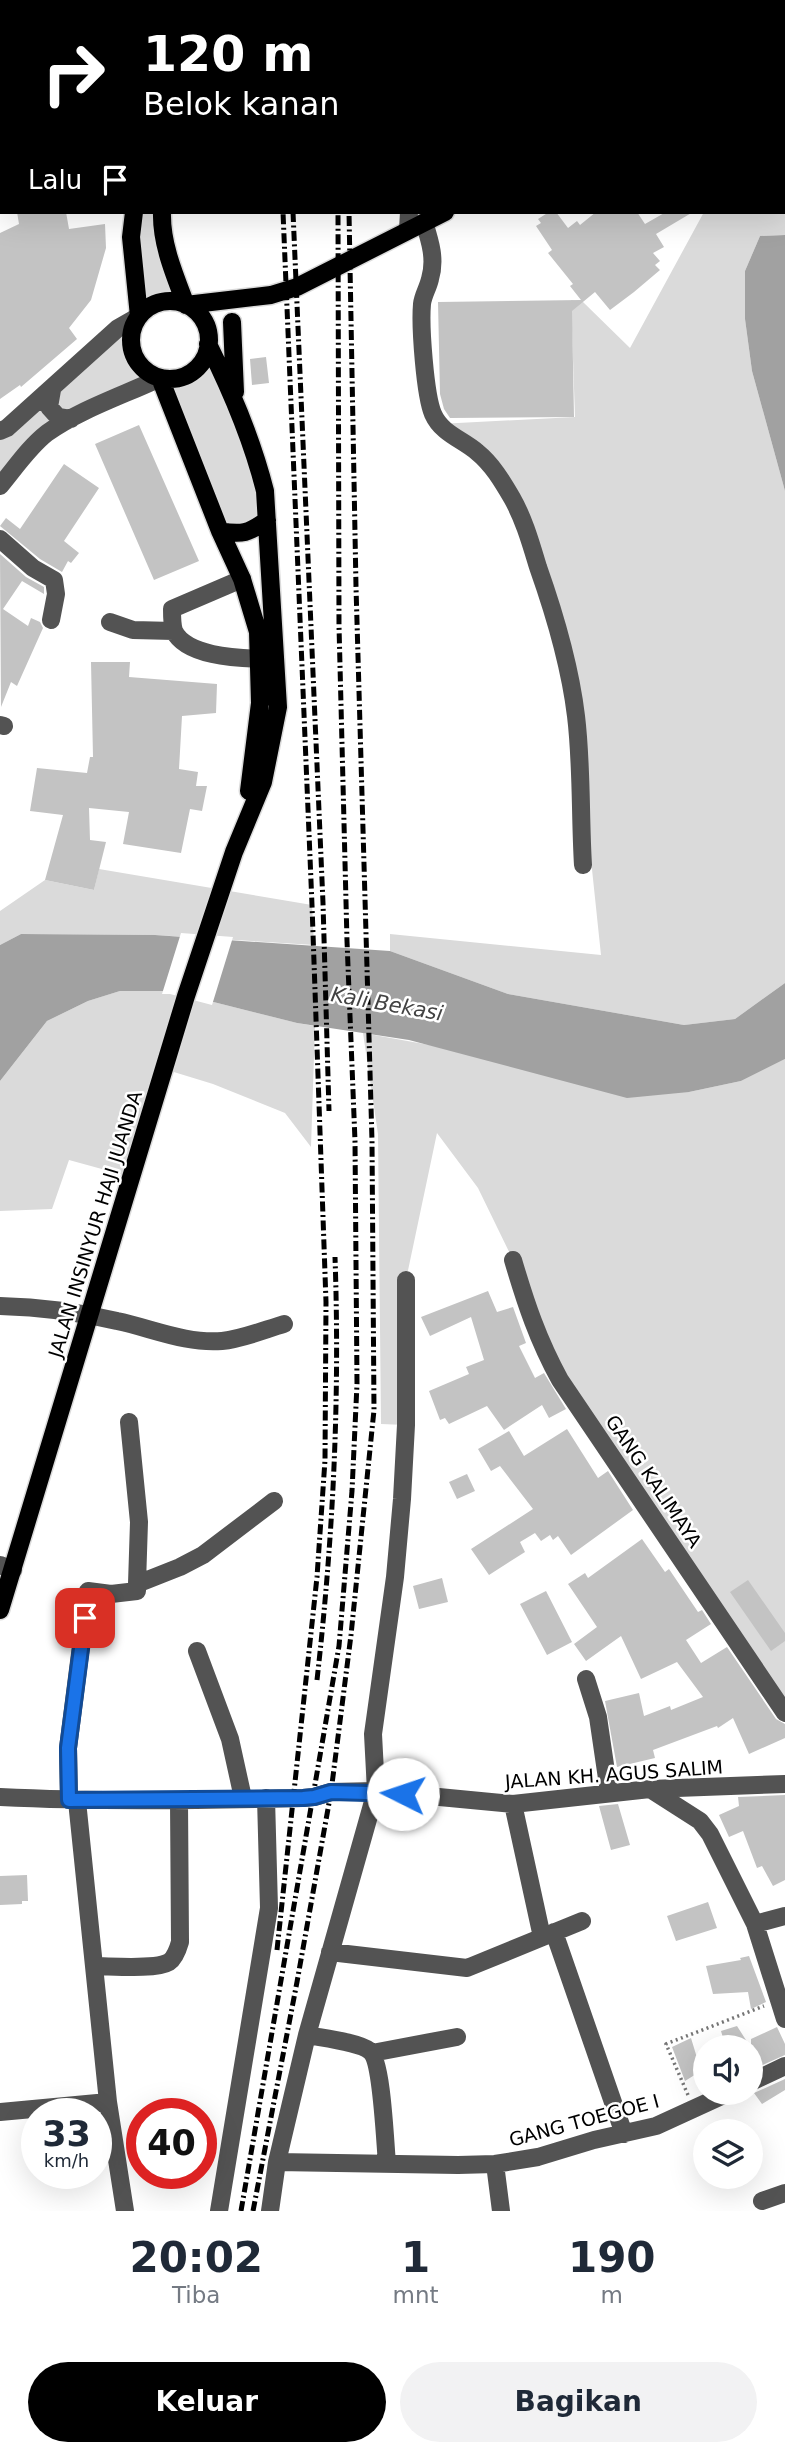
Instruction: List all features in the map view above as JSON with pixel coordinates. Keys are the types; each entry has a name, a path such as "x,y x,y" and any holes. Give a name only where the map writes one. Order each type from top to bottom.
{"main road":[{"path":"134,214 131,237 139,316"},
{"path":"162,214 162,225 172,265 186,305 201,318 209,341"},
{"path":"271,295 209,341 203,360 196,370 181,378 160,378 146,371 134,355 131,333 139,316 147,308 159,303 174,302 186,305 271,295 307,283 414,221 438,214"},
{"path":"232,322 235,398"},
{"name":"JALAN INSINYUR HAJI JUANDA","path":"0,1610 7,1567 90,1316 155,1096 234,852 262,782 278,706 265,492 258,462 235,398 209,341"},
{"name":"JALAN INSINYUR HAJI JUANDA","path":"160,378 220,531 242,579 258,632 260,703 252,777 234,852"},
{"path":"220,531 251,532 267,520"}],"street":[{"path":"414,221 430,241 433,264 422,299 421,319 428,397 433,414 439,424 474,449 499,477 523,520 563,651 576,717 583,865"},
{"path":"0,431 52,390 118,328 139,316"},
{"path":"0,486 35,444 48,433 71,419 160,378"},
{"path":"52,390 49,407 58,417 71,419"},
{"path":"0,539 33,568 54,580 56,594 51,620"},
{"path":"242,579 172,609 174,631 190,648 233,658 260,659"},
{"path":"110,622 133,630 174,631"},
{"name":"GANG KALIMAYA","path":"513,1260 531,1320 560,1380 785,1713"},
{"path":"270,2211 277,2162 307,2035 376,1791 373,1734 396,1577 402,1499 406,1425 406,1280"},
{"path":"0,1306 38,1307 201,1340 222,1341 284,1324"},
{"path":"108,2098 68,1748 88,1591 111,1594 137,1591 139,1522 129,1422"},
{"path":"137,1584 203,1555 274,1501"},
{"path":"197,1651 230,1739 243,1798"},
{"path":"586,1679 598,1717 609,1793"},
{"name":"JALAN KH. AGUS SALIM","path":"0,1797 73,1801 179,1801 314,1797 331,1792 376,1791 513,1804 650,1788 785,1784"},
{"path":"650,1788 700,1821 710,1834 755,1924 785,2019"},
{"path":"700,1821 697,1803 702,1788"},
{"path":"219,2211 269,1908 266,1798"},
{"path":"94,1966 154,1965 169,1962 176,1952 180,1942 179,1801"},
{"path":"513,1804 548,1935 624,2134"},
{"path":"755,1924 785,1916"},
{"path":"330,1952 467,1968 582,1921"},
{"path":"307,2035 361,2047 372,2053 457,2037"},
{"path":"372,2053 379,2075 387,2163"},
{"path":"763,2076 785,2066"},
{"name":"GANG TOEGOE I","path":"277,2162 495,2164 538,2157 594,2140 656,2126 702,2105"},
{"path":"0,2112 21,2110"},
{"path":"112,2128 125,2211"},
{"path":"495,2164 501,2211"},
{"path":"762,2201 785,2193"}],"path":[{"path":"694,2109 666,2044 779,2000"}],"shaded area":[{"path":"134,214 162,214 179,303 160,303 144,312 133,328 131,344 137,359 148,371 163,378 178,378 194,371 207,353 235,398 267,520 220,531 160,378 71,419 0,486 0,431 139,316"},
{"path":"703,214 785,214 785,235 760,236 745,271 745,319 752,371 785,491 785,983 735,1019 684,1025 508,994 390,951 390,934 601,955 576,717 514,501 439,424 575,417 571,300 583,302 630,348"},
{"path":"99,869 312,905 314,945 155,935 21,934 0,945 0,911 45,880 94,890"},
{"path":"120,991 170,991 315,1026 311,1147 285,1113 213,1084 164,1069 131,1177 69,1160 52,1209 0,1211 0,1081 47,1021 88,1001"},
{"path":"363,1033 689,1092 741,1081 785,1059 785,1713 560,1380 513,1260 478,1188 437,1133 406,1280 406,1425 381,1424 378,1134"}],"water":[{"path":"785,235 785,491 752,371 745,319 745,271 760,236"},
{"name":"Kali Bekasi","path":"21,934 155,935 390,951 508,994 684,1025 735,1019 785,983 785,1059 741,1081 689,1092 627,1098 409,1040 297,1023 170,991 120,991 88,1001 47,1021 0,1081 0,945"}],"pier":[{"path":"181,933 233,937 212,1005 162,994"}],"building":[{"path":"17,214 66,214 69,229 105,224 106,248 91,300 69,328 77,339 21,387 20,385 0,399 0,233 19,224"},
{"path":"546,214 558,214 568,228 577,221 580,225 594,214 638,214 645,224 662,214 690,214 656,234 664,247 653,253 660,261 655,265 660,270 634,292 610,310 595,292 572,311 574,417 450,418 440,394 438,302 581,300 570,286 573,284 548,253 552,250 536,226 541,223 538,219"},
{"path":"266,357 269,383 252,385 250,359"},
{"path":"139,425 199,561 154,580 95,444"},
{"path":"64,464 99,488 64,541 79,553 71,563 68,561 62,572 40,559 0,526 6,518 20,529"},
{"path":"0,554 26,577 44,587 44,594 22,581 3,609 28,626 31,618 40,622 43,628 17,686 11,682 1,707"},
{"path":"91,662 130,662 129,677 217,684 216,713 182,716 179,769 198,772 196,786 207,786 202,811 190,809 181,853 123,844 129,812 89,808 90,840 106,842 94,890 45,880 63,815 30,811 37,768 87,773 90,757 93,757"},
{"path":"488,1291 497,1312 513,1307 526,1343 519,1346 535,1378 544,1373 566,1409 549,1418 542,1405 504,1430 487,1406 449,1424 445,1418 440,1420 429,1391 469,1374 466,1367 484,1360 471,1317 430,1336 421,1317"},
{"path":"567,1429 598,1478 608,1471 633,1510 571,1555 558,1536 553,1540 550,1535 541,1541 535,1533 520,1542 525,1552 489,1575 471,1549 533,1509 500,1466 491,1471 478,1449 509,1431 524,1456"},
{"path":"467,1474 475,1491 457,1499 449,1482"},
{"path":"642,1539 665,1572 669,1569 698,1612 702,1610 711,1624 686,1640 701,1663 727,1647 776,1719 785,1724 785,1738 749,1754 733,1718 718,1728 717,1726 653,1750 655,1758 617,1767 605,1701 639,1693 644,1716 670,1706 671,1710 703,1697 677,1662 641,1679 621,1636 586,1661 574,1644 597,1627 568,1584 585,1573 588,1578"},
{"path":"442,1578 448,1602 419,1609 413,1586"},
{"path":"748,1580 785,1633 785,1641 771,1651 730,1592"},
{"path":"546,1591 572,1642 547,1655 520,1604"},
{"path":"785,1795 785,1880 773,1886 762,1866 757,1868 743,1831 729,1837 719,1815 739,1806 738,1797"},
{"path":"618,1804 630,1845 611,1850 599,1806"},
{"path":"27,1875 28,1901 22,1901 22,1904 0,1905 0,1876"},
{"path":"708,1902 717,1928 676,1941 667,1916"},
{"path":"749,1956 766,2002 751,2009 748,1992 713,1994 706,1966"},
{"path":"737,2026 743,2035 722,2035 721,2031"},
{"path":"777,2027 785,2044 785,2055 763,2065 763,2035 760,2035"},
{"path":"691,2038 693,2076 685,2081 672,2047"},
{"path":"785,2079 785,2090 763,2103 763,2089"}],"railway":[{"path":"277,1950 317,1577 325,1460 326,1302 283,214"},
{"path":"293,214 323,903 329,1111"},
{"path":"241,2211 339,1646 352,1491 357,1384 355,1141 339,626 338,214"},
{"path":"253,2211 331,1792 351,1635 374,1410 372,1141 356,587 349,214"},
{"path":"317,1680 334,1469 337,1364 335,1257"}],"route":[{"path":"85,1618 68,1748 69,1800 303,1798 331,1792 376,1791 403,1794"}]}
